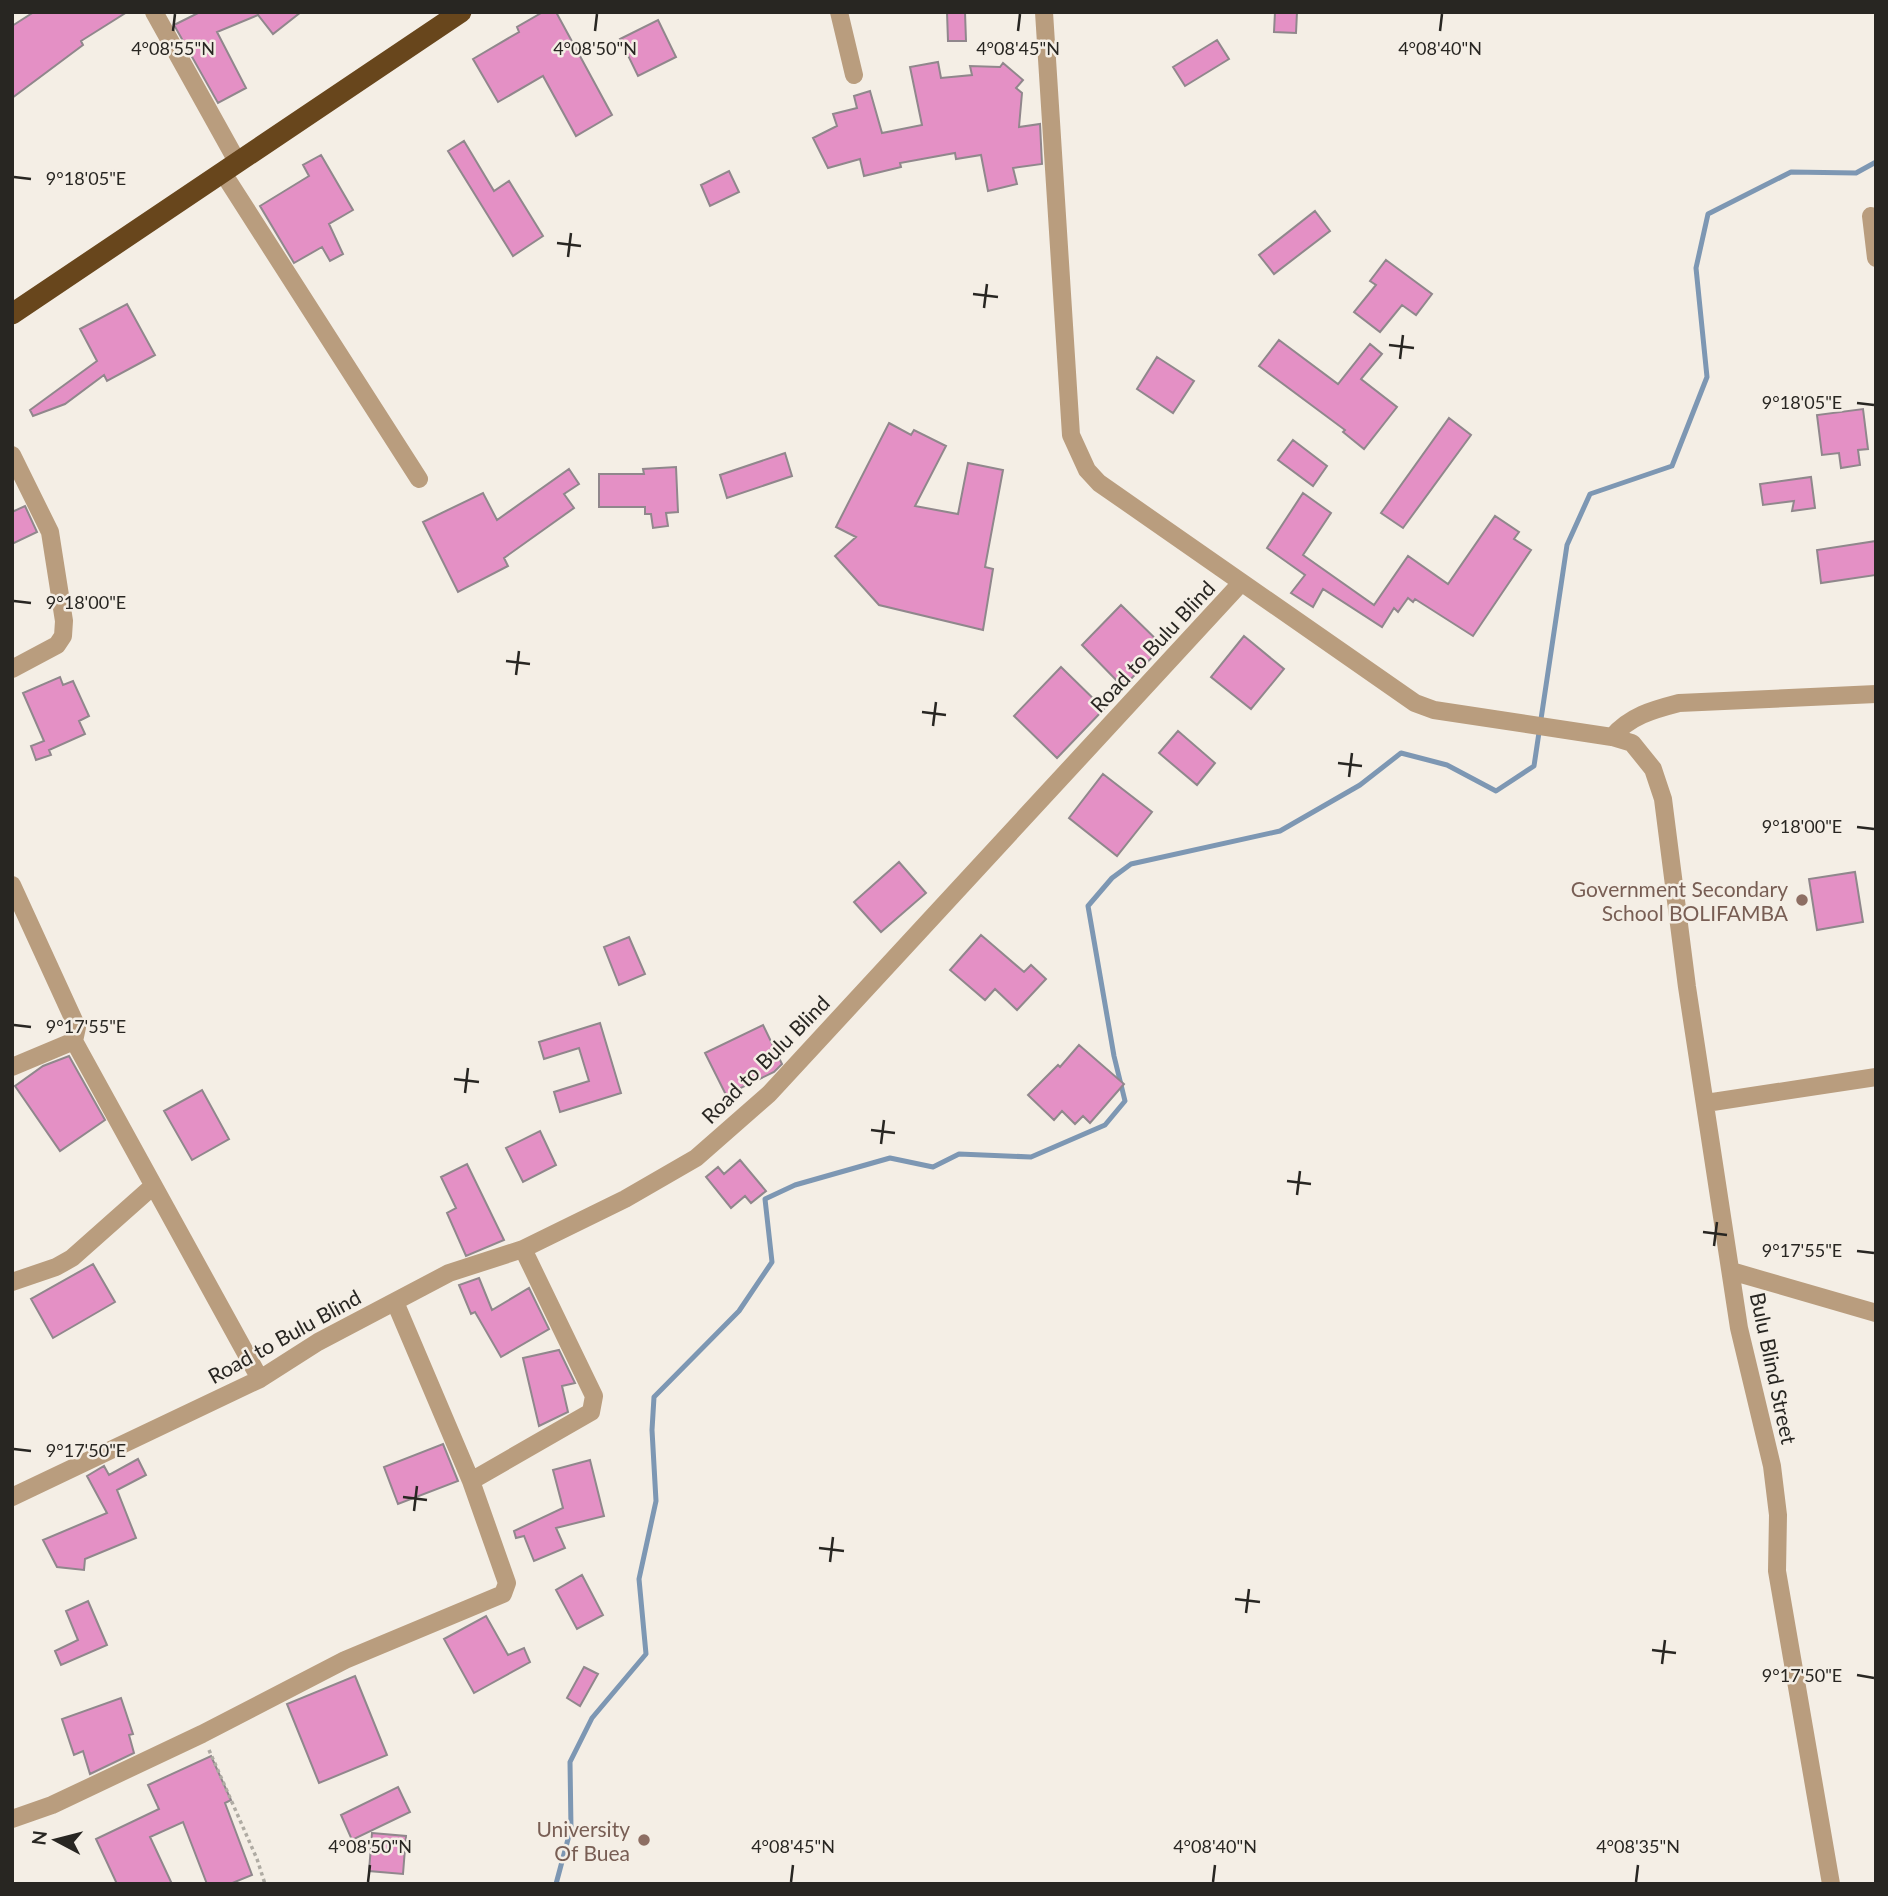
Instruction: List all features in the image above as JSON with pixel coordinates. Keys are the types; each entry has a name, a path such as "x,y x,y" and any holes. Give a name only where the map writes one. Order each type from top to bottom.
{"highway":[{"path":"12,314 461,12"}],"street":[{"path":"154,12 230,168 419,479"},
{"path":"839,12 854,75"},
{"name":"Bulu Blind Street","path":"1044,12 1071,435 1087,471 1099,483 1415,703 1529,727 1612,737 1632,743 1653,769 1663,799 1739,1328 1772,1466 1778,1515 1777,1571 1831,1884"},
{"path":"1871,216 1876,258"},
{"path":"12,455 50,532 64,621 62,636 57,645 12,669"},
{"name":"Road to Bulu Blind","path":"12,1497 260,1379 318,1342 449,1273 523,1249 625,1199 687,1164 734,1127 787,1074 1241,583"},
{"path":"1612,737 1631,720 1649,711 1679,703 1876,694"},
{"path":"12,885 77,1027 74,1041 260,1379"},
{"path":"12,1067 74,1041"},
{"path":"1706,1103 1876,1077"},
{"path":"12,1282 56,1267 72,1258 152,1187"},
{"path":"471,1481 591,1412 594,1405 594,1396 523,1249"},
{"path":"1731,1271 1876,1313"},
{"path":"12,1819 52,1805 202,1734 345,1660 503,1594 507,1583 471,1481 395,1301"}],"path":[{"path":"202,1734 257,1859 265,1884"}],"building":[{"path":"34,12 127,12 81,41 83,45 12,98 12,26"},
{"path":"200,12 301,12 273,34 258,15 217,32 246,88 218,103 174,25"},
{"path":"543,12 556,12 612,115 576,136 543,76 498,102 473,59 519,32 517,27"},
{"path":"947,12 965,12 966,41 948,41"},
{"path":"1275,12 1297,12 1296,33 1274,32"},
{"path":"658,20 676,57 638,76 620,39"},
{"path":"1217,40 1229,59 1185,86 1173,67"},
{"path":"938,62 941,78 972,75 970,66 1000,67 1003,63 1023,80 1016,88 1022,93 1019,127 1040,124 1042,164 1013,168 1017,184 988,191 981,155 956,159 955,153 900,163 901,167 864,176 860,159 828,168 813,138 837,126 833,114 857,108 854,96 870,91 882,133 922,125 910,67"},
{"path":"464,141 494,191 509,181 543,236 513,256 448,151"},
{"path":"321,155 353,210 329,224 343,254 330,261 322,247 294,263 260,206 309,176 303,165"},
{"path":"729,171 739,192 710,206 701,185"},
{"path":"1315,211 1330,231 1274,274 1259,255"},
{"path":"1386,260 1432,294 1416,315 1402,305 1380,332 1354,312 1376,285 1370,281"},
{"path":"127,304 155,355 107,381 104,375 65,404 33,416 30,410 97,361 80,329"},
{"path":"1279,340 1338,384 1370,344 1382,354 1361,379 1397,407 1364,449 1343,432 1345,430 1259,366"},
{"path":"1157,357 1194,381 1173,413 1137,389"},
{"path":"1863,409 1868,449 1858,450 1860,465 1841,468 1839,453 1822,455 1817,415"},
{"path":"1449,418 1471,435 1403,528 1381,513"},
{"path":"889,423 911,435 914,430 946,446 915,506 958,514 968,463 1003,470 985,567 993,569 983,630 879,605 835,556 856,537 836,527"},
{"path":"1293,440 1327,466 1313,486 1278,460"},
{"path":"785,453 792,476 727,498 720,475"},
{"path":"676,467 678,512 666,513 668,526 653,528 651,514 645,514 645,507 599,507 599,474 644,474 643,469"},
{"path":"569,469 579,484 564,494 574,508 504,558 508,566 458,592 423,522 483,493 497,520"},
{"path":"1811,477 1815,508 1792,511 1794,501 1763,505 1760,484"},
{"path":"1303,493 1331,513 1303,555 1374,605 1408,556 1448,584 1495,516 1519,532 1514,539 1531,550 1473,636 1415,599 1413,602 1408,598 1398,612 1394,608 1382,627 1323,589 1313,607 1291,593 1305,575 1267,548"},
{"path":"25,506 37,532 12,544 12,512"},
{"path":"1876,541 1876,575 1821,583 1817,550"},
{"path":"1121,605 1163,646 1123,687 1082,645"},
{"path":"1244,636 1284,669 1251,709 1211,677"},
{"path":"1061,667 1104,709 1057,758 1014,716"},
{"path":"60,677 63,685 73,681 89,716 79,721 85,734 49,750 51,755 36,760 31,746 44,741 23,693"},
{"path":"1178,731 1215,763 1197,785 1159,753"},
{"path":"1103,774 1152,812 1117,856 1069,818"},
{"path":"899,862 926,893 881,932 854,902"},
{"path":"1855,872 1863,922 1817,930 1809,879"},
{"path":"981,935 1024,972 1031,965 1046,979 1017,1010 995,989 985,1000 950,970"},
{"path":"629,937 645,974 619,985 604,947"},
{"path":"600,1023 621,1093 560,1112 554,1092 589,1081 579,1048 544,1059 539,1042"},
{"path":"763,1025 782,1064 774,1072 726,1095 705,1053"},
{"path":"1079,1045 1124,1084 1090,1123 1083,1116 1075,1124 1062,1111 1054,1120 1028,1095 1058,1065 1060,1067"},
{"path":"69,1056 105,1120 60,1151 15,1086 43,1066"},
{"path":"202,1090 229,1139 192,1160 164,1111"},
{"path":"540,1131 556,1165 523,1182 506,1148"},
{"path":"740,1160 766,1191 751,1203 745,1196 731,1208 706,1177 718,1167 724,1174"},
{"path":"467,1164 504,1240 466,1256 447,1213 456,1208 441,1177"},
{"path":"93,1264 115,1302 53,1338 31,1299"},
{"path":"479,1278 492,1310 529,1288 549,1329 501,1357 475,1312 471,1314 459,1285"},
{"path":"559,1350 575,1383 562,1386 568,1412 539,1426 523,1358"},
{"path":"443,1444 458,1481 398,1504 384,1467"},
{"path":"138,1459 146,1475 117,1490 136,1538 85,1559 84,1570 57,1567 43,1540 107,1513 87,1476 104,1466 109,1475"},
{"path":"590,1460 604,1516 556,1528 565,1548 534,1561 524,1536 516,1538 514,1531 563,1508 553,1470"},
{"path":"582,1575 603,1615 577,1629 556,1590"},
{"path":"88,1601 107,1645 61,1665 55,1651 78,1640 66,1611"},
{"path":"486,1616 508,1655 524,1648 530,1662 474,1693 444,1639"},
{"path":"584,1667 598,1674 580,1706 567,1698"},
{"path":"355,1676 387,1755 319,1783 287,1704"},
{"path":"121,1698 133,1734 129,1735 134,1753 90,1774 83,1751 74,1755 62,1719"},
{"path":"211,1756 231,1800 225,1803 252,1875 230,1884 207,1884 183,1822 150,1837 172,1884 117,1884 96,1839 159,1809 148,1785"},
{"path":"398,1787 410,1812 352,1840 341,1815"},
{"path":"372,1833 406,1836 403,1874 369,1871"}],"waterway":[{"path":"556,1884 571,1828 570,1762 592,1718 646,1654 639,1579 656,1501 652,1430 654,1397 739,1311 772,1262 765,1199 795,1185 890,1158 933,1167 959,1154 1031,1157 1105,1125 1125,1101 1114,1056 1088,906 1112,878 1131,864 1280,831 1360,785 1401,753 1447,765 1496,791 1534,766 1567,545 1590,494 1672,466 1707,377 1696,268 1708,214 1791,172 1856,173 1876,162"}],"place":[{"name":"Government Secondary School BOLIFAMBA","path":"1802,900"},
{"name":"University Of Buea","path":"644,1840"}]}
